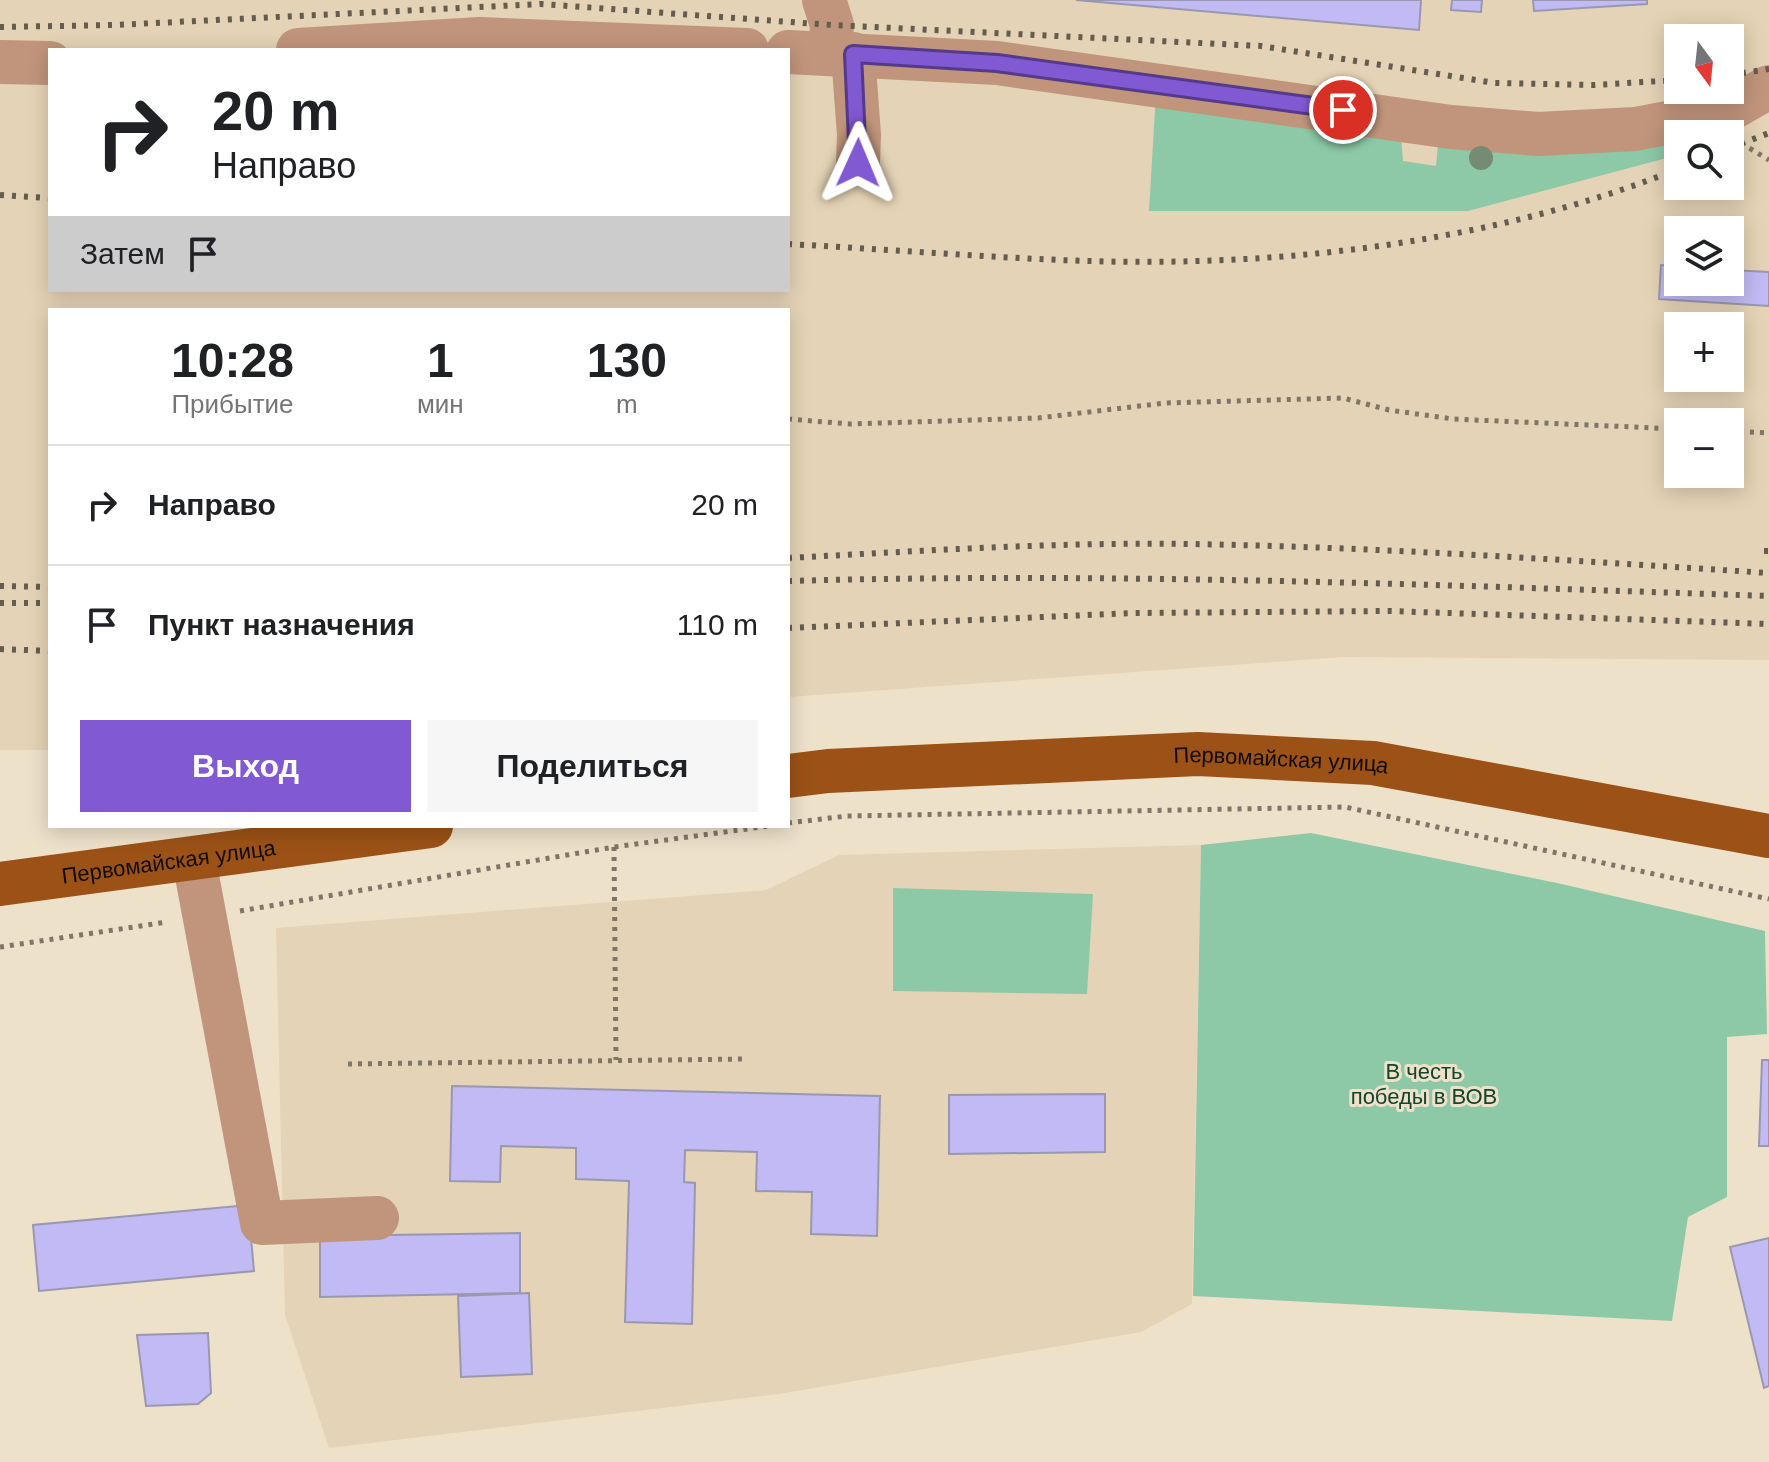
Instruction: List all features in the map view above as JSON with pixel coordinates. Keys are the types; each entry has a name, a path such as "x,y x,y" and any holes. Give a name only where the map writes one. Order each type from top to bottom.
{"main road":[{"name":"Первомайская улица","path":"790,776 860,769 1198,754 1373,763 1769,836"},
{"name":"Первомайская улица","path":"0,884 417,828"}],"lane":[{"path":"824,0 832,25 824,53 858,163"},
{"path":"331,48 480,39 698,48"},
{"path":"824,53 997,63 1451,127 1538,134 1664,127"},
{"path":"0,62 48,63"},
{"path":"1732,120 1769,87"},
{"path":"1735,120 1769,102"},
{"path":"194,860 262,1223 377,1218"}],"path":[{"path":"1744,138 1769,160"},
{"path":"790,419 850,424 1038,418 1165,403 1343,398 1389,410 1453,419 1664,428"},
{"path":"1744,432 1769,433"},
{"path":"790,823 847,816 1345,807 1769,899"},
{"path":"0,947 205,917 614,847 754,828"},
{"path":"614,847 616,1060"},
{"path":"348,1064 743,1059"}],"shaded area":[{"path":"0,0 1769,0 1769,660 1344,657 790,697 790,308 48,308 48,750 0,750"},
{"path":"1201,845 1192,1304 1141,1332 779,1394 329,1448 285,1315 276,928 766,890 839,855"}],"green space":[{"path":"1156,93 1401,137 1403,161 1436,166 1438,145 1664,136 1664,159 1468,211 1149,211"},
{"name":"В честь победы в ВОВ","path":"1311,833 1557,883 1765,931 1767,1034 1727,1037 1727,1197 1688,1217 1672,1321 1193,1296 1201,845"},
{"path":"893,888 1093,894 1087,994 893,991"}],"building":[{"path":"1076,0 1421,0 1419,30"},
{"path":"1452,0 1482,0 1481,12 1451,10"},
{"path":"1533,0 1647,0 1647,4 1534,11"},
{"path":"1661,265 1664,265 1664,296 1744,296 1744,271 1769,272 1769,306 1659,299"},
{"path":"1762,1060 1769,1060 1769,1146 1759,1146"},
{"path":"452,1086 880,1096 877,1236 811,1234 812,1192 756,1191 757,1152 685,1150 684,1182 695,1183 692,1324 625,1322 629,1181 576,1179 576,1148 501,1146 500,1182 450,1181"},
{"path":"1105,1094 1105,1152 949,1154 949,1095"},
{"path":"248,1205 254,1271 39,1291 33,1225"},
{"path":"520,1233 520,1293 320,1297 320,1236"},
{"path":"1769,1238 1769,1386 1764,1388 1730,1247"},
{"path":"529,1293 532,1374 461,1377 458,1296"},
{"path":"208,1333 211,1393 198,1404 146,1406 137,1335"}],"railway":[{"path":"0,27 115,25 541,4 832,25 1261,46 1495,83 1595,85 1664,81"},
{"path":"1744,73 1769,69"},
{"path":"1744,143 1769,133"},
{"path":"790,244 1138,262 1295,255 1374,247 1452,234 1529,217 1664,174"},
{"path":"0,195 48,198"},
{"path":"790,558 1038,546 1188,544 1406,551 1769,573"},
{"path":"1764,551 1769,551"},
{"path":"790,581 1156,579 1769,596"},
{"path":"0,586 48,587"},
{"path":"0,603 48,603"},
{"path":"790,628 1135,613 1390,611 1769,624"},
{"path":"0,649 48,651"}],"route":[{"path":"858,163 853,54 997,63 1343,110"}]}
